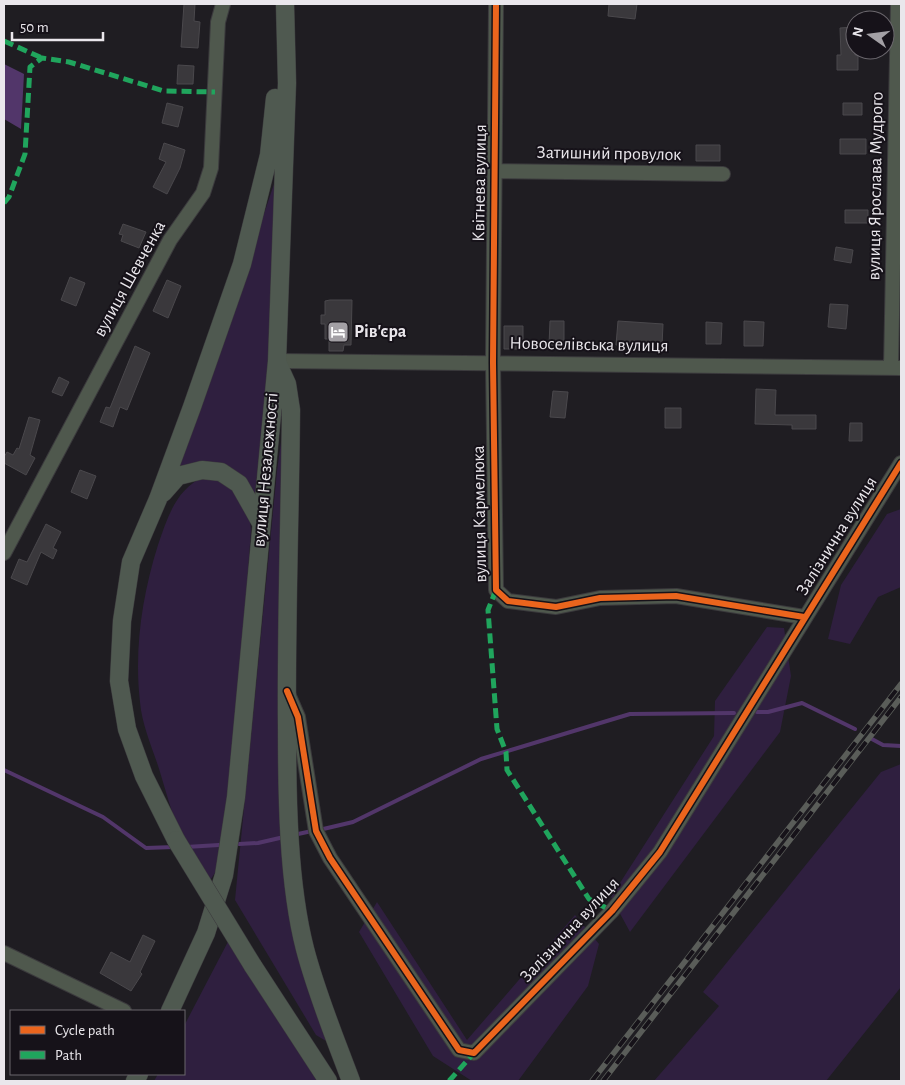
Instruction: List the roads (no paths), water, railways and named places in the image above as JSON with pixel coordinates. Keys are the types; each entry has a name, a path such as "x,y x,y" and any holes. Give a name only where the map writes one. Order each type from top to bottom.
{"main road":[{"name":"вулиця Незалежності","path":"170,1010 206,933 224,875 236,797 277,361 286,83 285,8"},
{"path":"285,8 269,155 242,264 158,499 131,562 122,621 119,682 127,729 144,776 176,840 253,966 328,1081"},
{"path":"277,361 287,384 291,410 287,691 289,816 293,868 305,948 330,1027 351,1081"},
{"path":"158,499 178,476 202,470 221,472 239,484 261,523"}],"street":[{"name":"вулиця Шевченка","path":"4,554 170,240 203,193 211,168 218,22 223,4"},
{"name":"Квітнева вулиця","path":"493,363 496,4"},
{"name":"вулиця Ярослава Мудрого","path":"896,368 898,4"},
{"name":"Затишний провулок","path":"495,171 723,174"},
{"name":"Новоселівська вулиця","path":"277,361 896,368"},
{"name":"вулиця Кармелюка","path":"493,363 496,590 508,601 556,607 600,598 676,596 804,618"},
{"name":"Залізнична вулиця","path":"287,691 298,717 316,831 330,858 459,1050 474,1053 612,911 660,852 901,463"},
{"path":"4,953 122,1010"}],"waterway":[{"path":"757,712 768,712 802,703 855,729"},
{"path":"319,830 353,822 481,759 630,714 734,713"},
{"path":"870,738 883,745 901,746"},
{"path":"4,770 103,817 146,848 174,847"},
{"path":"298,834 312,831"},
{"path":"239,844 258,843 284,837"},
{"path":"186,847 219,845"}],"railway":[{"path":"592,1081 901,684"},
{"path":"603,1081 901,697"}],"place":[{"name":"Рів'єра","path":"338,332"}]}
